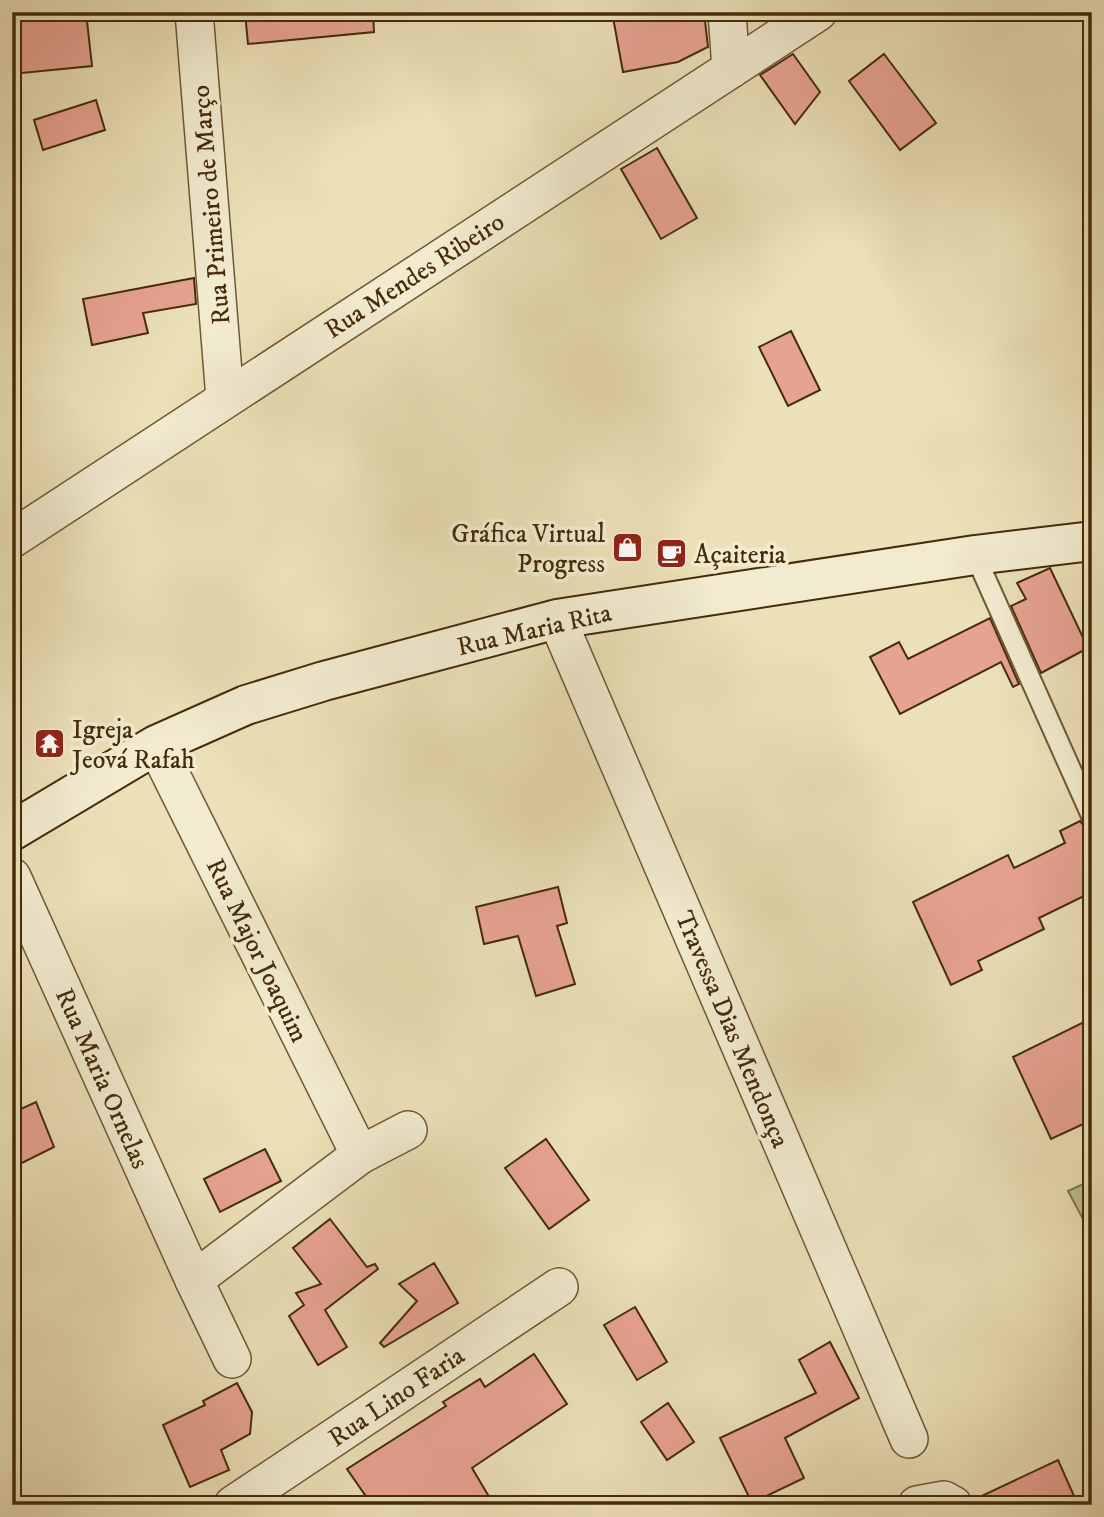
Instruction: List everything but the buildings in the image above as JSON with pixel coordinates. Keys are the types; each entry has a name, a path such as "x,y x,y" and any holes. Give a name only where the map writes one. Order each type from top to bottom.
{"street":[{"name":"Rua Primeiro de Março","path":"194,12 225,398"},
{"path":"727,12 731,69"},
{"name":"Rua Mendes Ribeiro","path":"12,539 818,12"},
{"name":"Rua Maria Rita","path":"12,831 156,745 246,705 324,681 557,619 975,555 1092,541"},
{"name":"Travessa Dias Mendonça","path":"557,619 909,1439"},
{"name":"Rua Major Joaquim","path":"156,745 360,1155"},
{"name":"Rua Maria Ornelas","path":"12,877 232,1359"},
{"path":"194,1280 360,1155 408,1130"},
{"name":"Rua Lino Faria","path":"233,1505 559,1287"},
{"path":"917,1505 944,1500 953,1505"}],"lane":[{"path":"975,555 1092,817"}],"green space":[{"path":"1092,1180 1092,1236 1068,1191"}],"place":[{"name":"Gráfica Virtual Progress","path":"628,548"},
{"name":"Açaiteria","path":"671,554"},
{"name":"Igreja Jeová Rafah","path":"49,744"}]}
